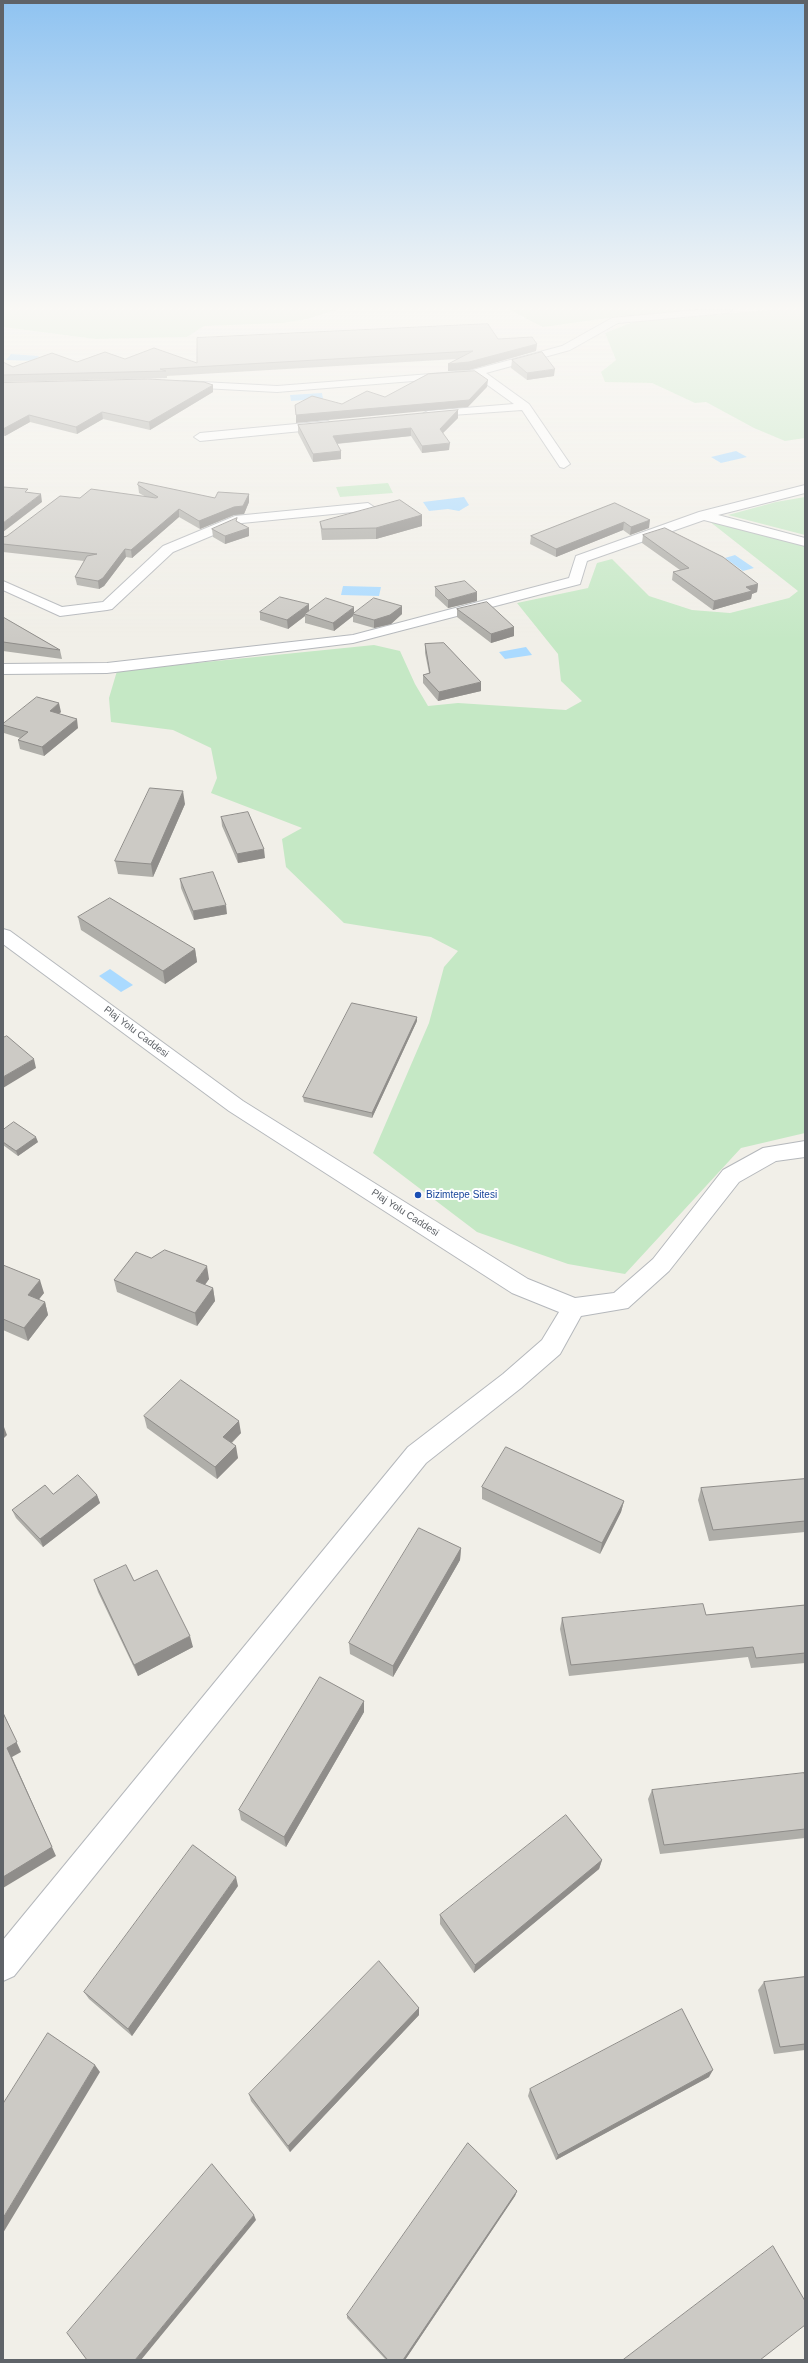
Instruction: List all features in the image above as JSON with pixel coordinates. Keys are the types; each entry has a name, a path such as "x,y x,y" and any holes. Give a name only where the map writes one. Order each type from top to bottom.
{"street":[{"path":"535,420 564,464"},
{"path":"200,437 343,424"},
{"path":"3,669 107,668 353,639 575,581 580,559 704,515 805,489"},
{"path":"3,585 60,612 107,606 168,549 240,519 368,507"},
{"path":"704,515 805,542"},
{"name":"Plaj Yolu Caddesi","path":"3,935 52,969 236,1106 520,1286 574,1308"},
{"path":"3,1965 417,1455 512,1381 551,1347 574,1308 620,1301 661,1265 731,1176 771,1154 805,1149"}],"green space":[{"path":"740,420 805,420 805,438 785,441"},
{"path":"388,483 393,493 340,497 336,487"},
{"path":"805,497 805,535 728,515 776,502"},
{"path":"709,521 805,546 805,1133 741,1148 625,1274 568,1264 477,1232 373,1153 429,1023 444,967 458,951 431,937 344,923 286,867 282,839 302,828 211,793 217,778 211,748 173,730 111,722 109,698 117,671 374,645 400,651 415,684 428,706 458,703 566,710 582,701 561,681 558,654 517,603 588,588 597,563 612,559 649,596 692,610 730,613 789,598 798,591"}],"water":[{"path":"736,451 747,457 721,463 711,457"},
{"path":"464,497 469,505 459,511 448,509 429,511 423,502"},
{"path":"735,555 754,568 743,571 725,558"},
{"path":"343,586 381,587 379,596 341,595"},
{"path":"526,647 532,655 505,659 499,652"},
{"path":"110,969 133,985 121,992 99,976"}],"building":[{"path":"3,420 19,420 3,429"},
{"path":"50,420 88,420 76,427"},
{"path":"348,420 448,420 440,429 450,443 422,446 411,428 333,436 341,451 313,454 298,425"},
{"path":"139,482 215,498 218,492 249,494 243,506 234,507 199,521 179,509 131,550 125,549 103,578 98,581 75,577 87,556 97,554 3,544 3,537 7,536 60,496 80,498 91,489 156,498 158,497 138,485"},
{"path":"3,487 28,489 25,492 41,494 3,523"},
{"path":"400,500 422,515 376,528 322,529 320,522"},
{"path":"615,503 650,520 631,527 624,522 556,549 531,536"},
{"path":"237,518 236,521 249,528 225,536 212,529"},
{"path":"665,528 723,557 758,584 746,587 752,591 714,601 673,572 689,568 643,535"},
{"path":"465,581 477,592 448,600 435,587"},
{"path":"280,597 309,604 287,620 260,612"},
{"path":"326,598 354,607 333,623 305,614"},
{"path":"374,598 402,606 390,615 374,620 353,614"},
{"path":"487,602 514,627 491,634 457,609"},
{"path":"3,617 60,650 3,642"},
{"path":"444,643 481,682 439,692 423,675 430,673 425,644"},
{"path":"37,697 59,703 50,711 77,719 42,747 18,740 28,732 3,725"},
{"path":"150,788 183,791 151,864 115,861"},
{"path":"248,812 264,849 237,854 221,817"},
{"path":"213,872 226,905 193,911 180,879"},
{"path":"110,898 195,949 163,971 78,917"},
{"path":"352,1003 417,1017 372,1113 303,1097"},
{"path":"7,1036 34,1059 3,1077 3,1038"},
{"path":"14,1122 36,1137 16,1151 3,1142 3,1130"},
{"path":"165,1250 207,1266 196,1281 213,1288 195,1313 114,1280 136,1252 151,1258"},
{"path":"3,1265 40,1280 28,1295 45,1302 24,1328 3,1319"},
{"path":"181,1380 239,1421 223,1437 236,1446 215,1467 144,1416"},
{"path":"506,1447 624,1501 602,1543 482,1487"},
{"path":"78,1475 97,1495 40,1539 12,1510 45,1485 53,1494"},
{"path":"805,1479 805,1521 713,1530 701,1488"},
{"path":"419,1528 461,1548 393,1666 349,1643"},
{"path":"126,1565 134,1581 157,1570 190,1636 134,1665 94,1580"},
{"path":"703,1604 706,1615 805,1605 805,1653 756,1658 753,1647 571,1665 562,1618"},
{"path":"320,1677 364,1701 284,1837 239,1810"},
{"path":"3,1713 17,1742 7,1748 52,1847 3,1877"},
{"path":"804,1773 805,1829 664,1845 652,1790"},
{"path":"566,1815 602,1860 475,1965 440,1915"},
{"path":"193,1845 236,1877 128,2029 84,1992"},
{"path":"379,1961 419,2008 288,2146 249,2094"},
{"path":"805,1977 805,2044 780,2047 764,1982"},
{"path":"682,2009 713,2070 558,2155 530,2089"},
{"path":"48,2033 95,2065 3,2218 3,2104"},
{"path":"468,2143 517,2191 403,2360 388,2360 347,2315"},
{"path":"212,2164 254,2215 135,2360 87,2360 67,2333"},
{"path":"773,2246 805,2301 805,2325 760,2360 623,2360"}],"place":[{"name":"Bizimtepe Sitesi","path":"418,1195"}]}
